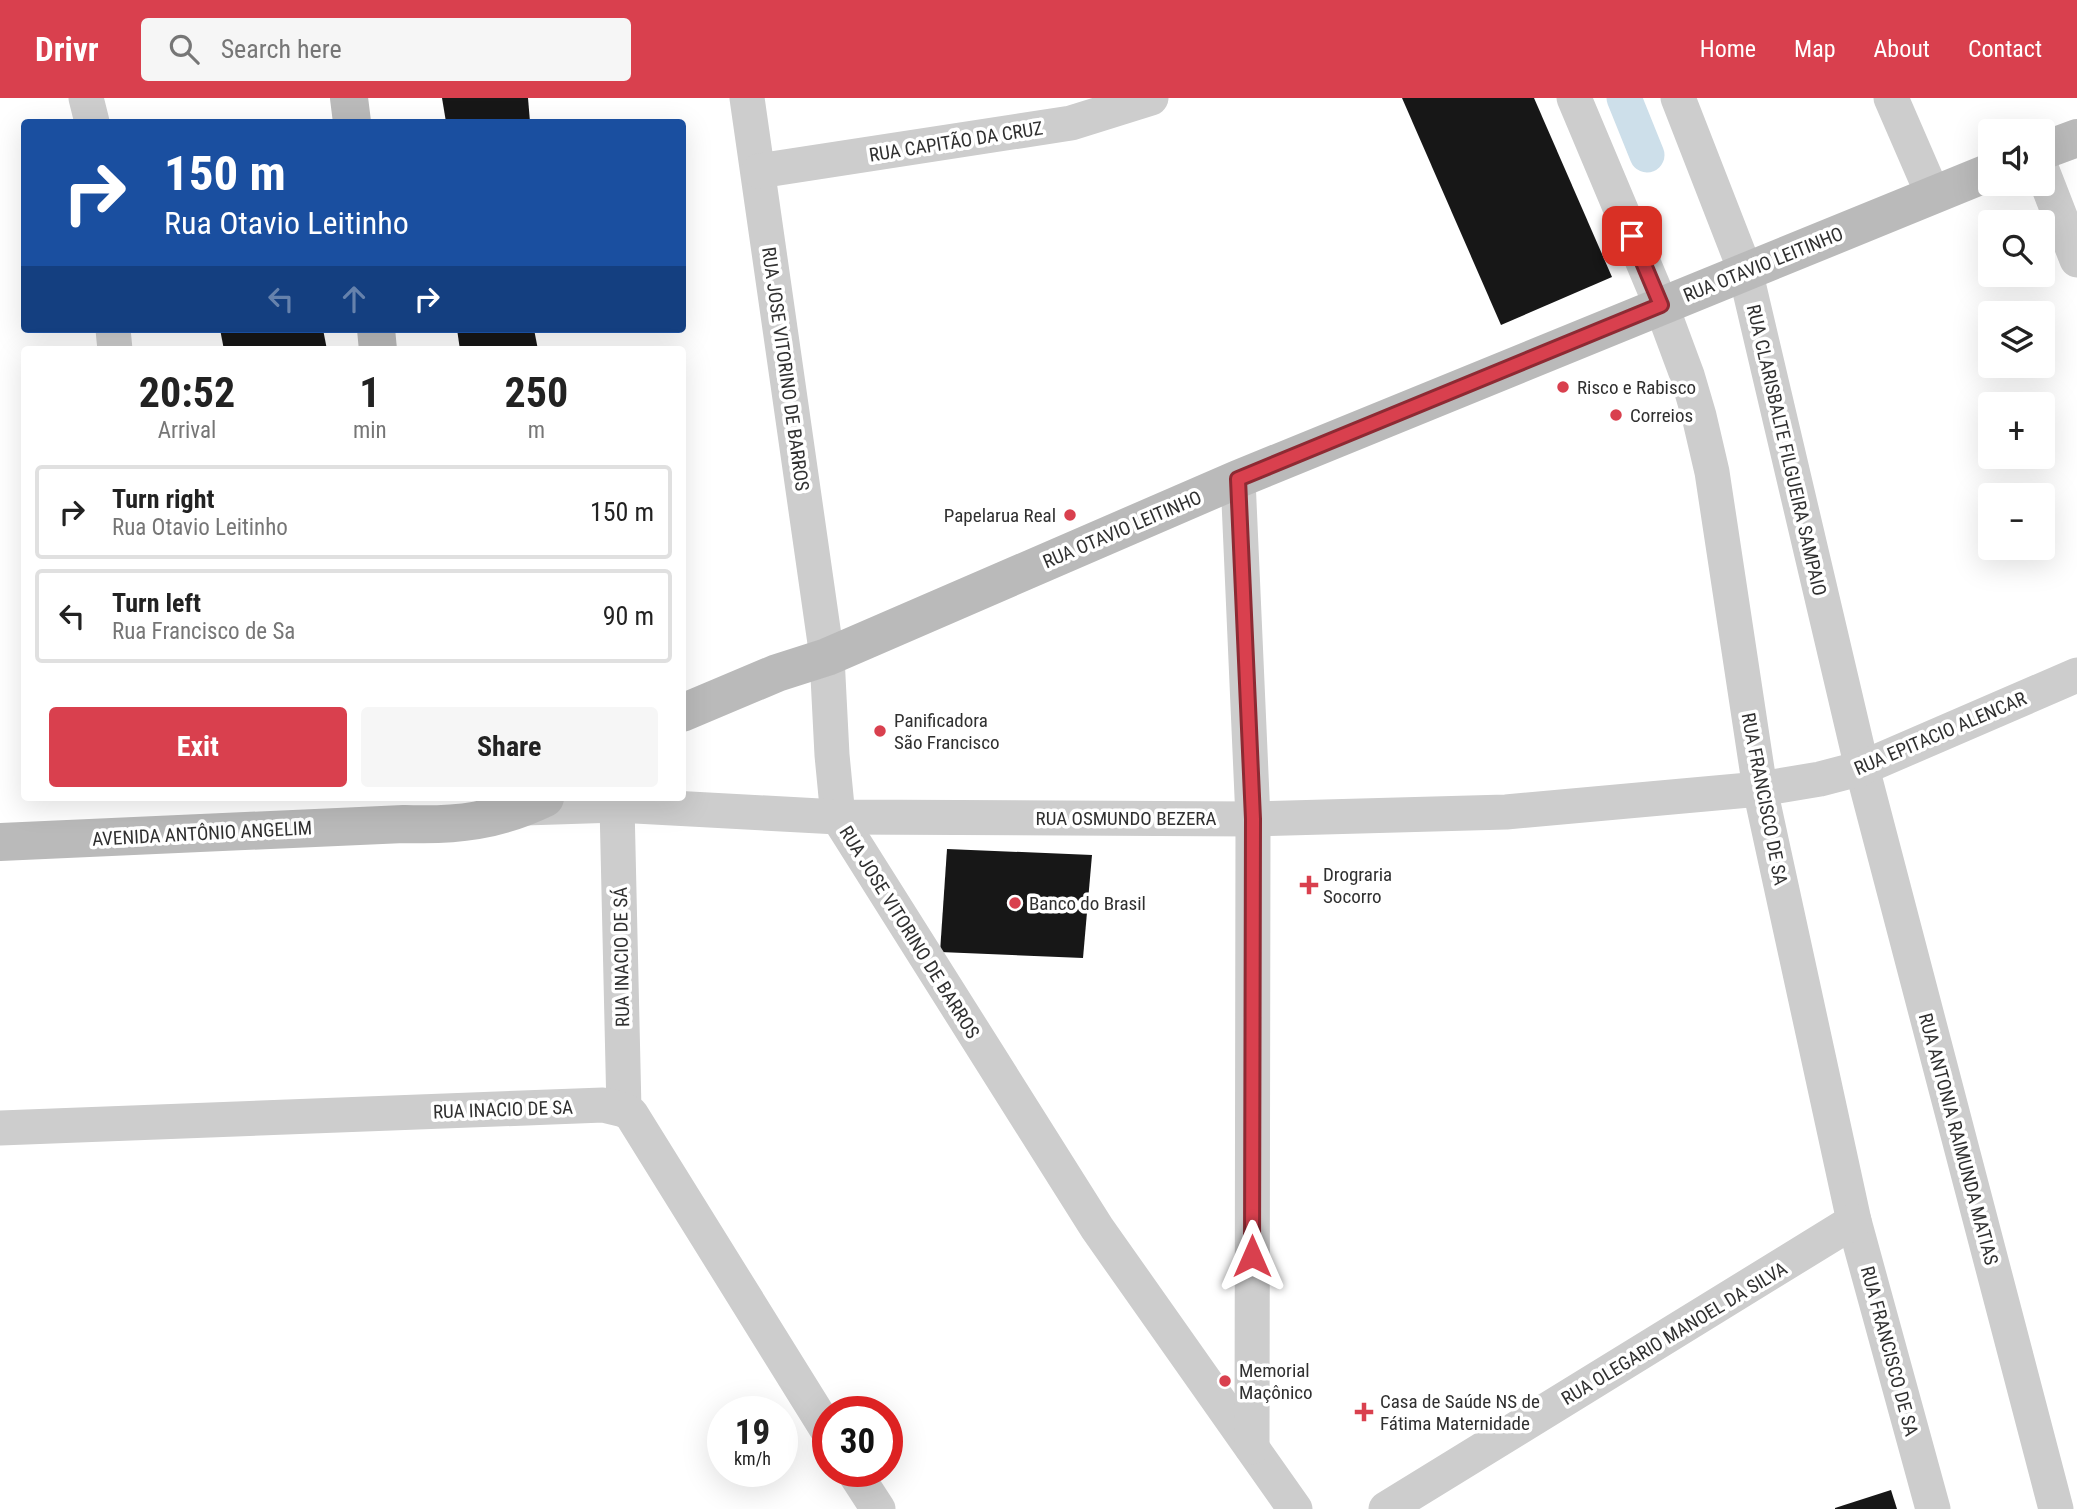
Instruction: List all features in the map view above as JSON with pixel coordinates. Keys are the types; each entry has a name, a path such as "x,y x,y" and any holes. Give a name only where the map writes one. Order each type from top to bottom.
{"main road":[{"path":"349,98 352,119"},
{"path":"2055,146 2077,138"},
{"name":"RUA OTAVIO LEITINHO","path":"686,711 747,684 814,662 1238,479 1978,177"},
{"name":"RUA OTAVIO LEITINHO","path":"686,731 786,684 814,662"},
{"path":"405,811 443,825 487,820 535,803"},
{"name":"AVENIDA ANTÔNIO ANGELIM","path":"0,842 405,811"}],"street":[{"path":"86,98 91,119"},
{"name":"RUA JOSE VITORINO DE BARROS","path":"747,98 759,171 814,662 838,817 1097,1228 1295,1509"},
{"name":"RUA CAPITÃO DA CRUZ","path":"759,171 1071,123 1151,98"},
{"name":"RUA FRANCISCO DE SA","path":"1573,98 1661,305 1699,416 1712,472 1760,789 1854,1221 1933,1509"},
{"name":"RUA CLARISBALTE FILGUEIRA SAMPAIO","path":"1678,98 1745,270 1861,768"},
{"path":"1891,98 1933,195"},
{"path":"2052,196 2077,260"},
{"path":"1238,479 1253,819 1252,1447"},
{"name":"RUA EPITACIO ALENCAR","path":"1760,789 1821,779 1861,768 2077,675"},
{"name":"RUA ANTONIA RAIMUNDA MATIAS","path":"1861,768 2056,1509"},
{"name":"RUA OSMUNDO BEZERA","path":"535,803 838,817 1253,819 1506,812 1760,789"},
{"name":"RUA INACIO DE SÁ","path":"617,805 624,1110"},
{"name":"RUA INACIO DE SA","path":"0,1128 603,1105 624,1110"},
{"path":"624,1110 631,1114 812,1405"},
{"name":"RUA OLEGARIO MANOEL DA SILVA","path":"1386,1509 1854,1221"},
{"path":"864,1487 878,1509"}],"building":[{"path":"442,98 528,98 530,119 446,119"},
{"path":"1402,98 1534,98 1612,277 1501,325"},
{"path":"221,333 324,333 326,346 223,346"},
{"path":"458,333 535,333 537,346 459,346"},
{"name":"Banco do Brasil","path":"947,849 1092,855 1083,958 940,952"},
{"path":"1891,1490 1897,1509 1835,1509 1835,1508"}],"waterway":[{"path":"1624,98 1647,155"}],"place":[{"name":"Risco e Rabisco","path":"1563,387"},
{"name":"Correios","path":"1616,415"},
{"name":"Papelarua Real","path":"1070,515"},
{"name":"Panificadora São Francisco","path":"880,731"},
{"name":"Drograria Socorro","path":"1309,885"},
{"name":"Banco do Brasil","path":"1015,903"},
{"name":"Memorial Maçônico","path":"1225,1381"},
{"name":"Casa de Saúde NS de Fátima Maternidade","path":"1364,1412"}],"route":[{"path":"1252,1256 1253,819 1238,479 1661,305 1632,236"}]}
